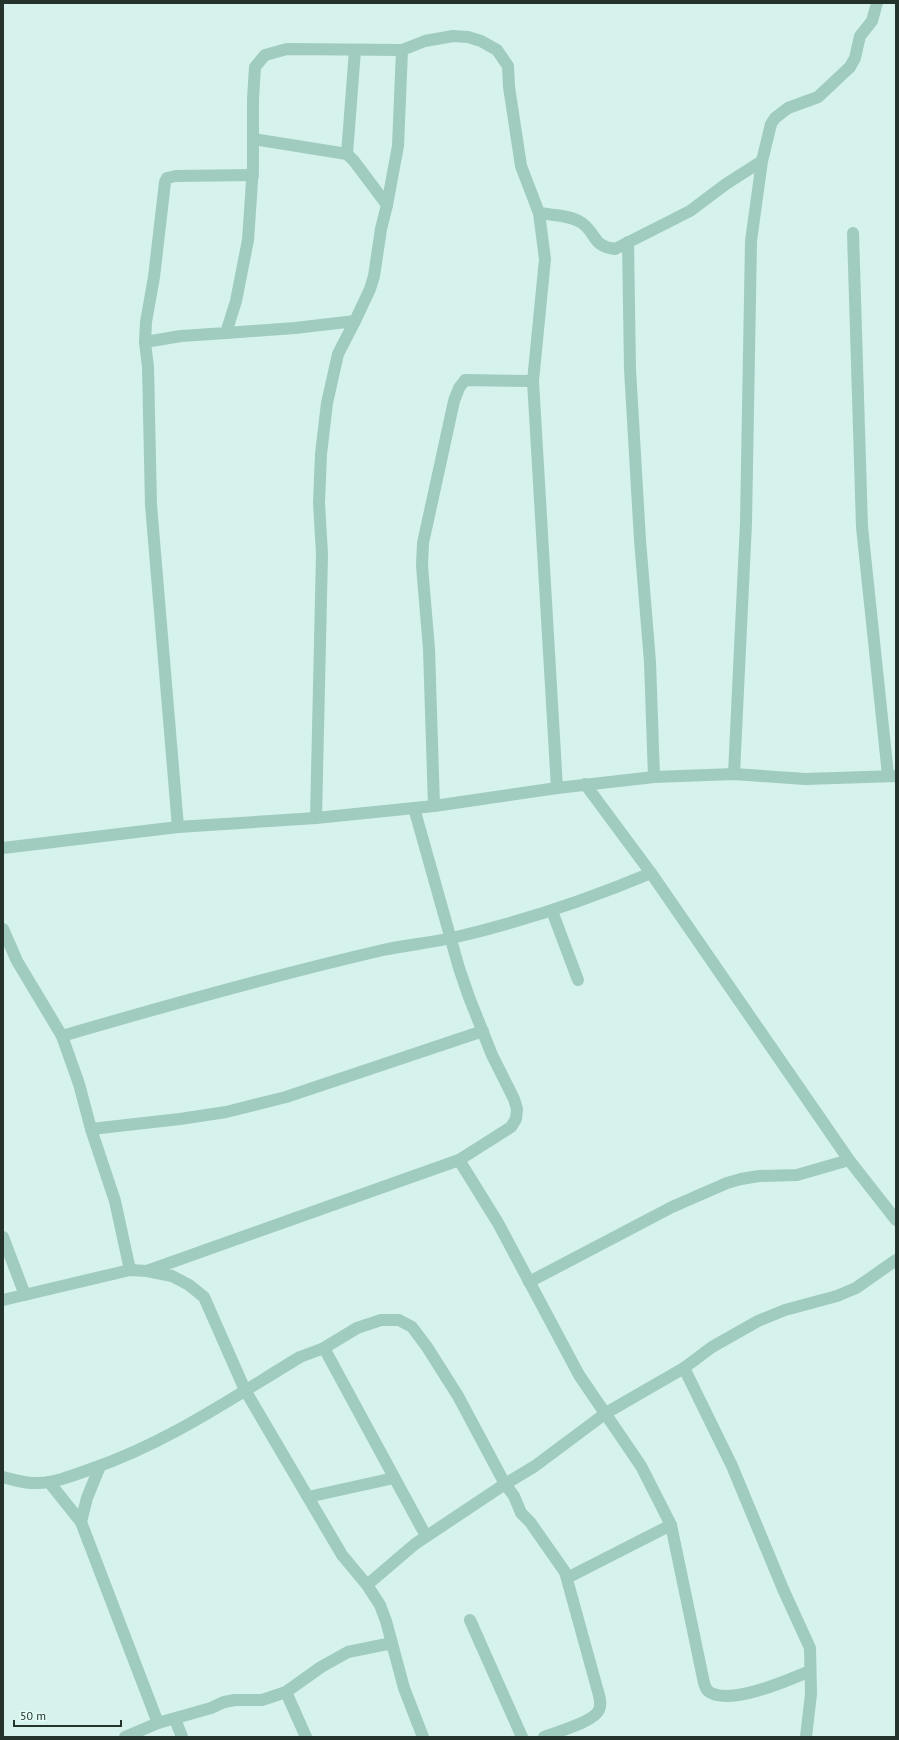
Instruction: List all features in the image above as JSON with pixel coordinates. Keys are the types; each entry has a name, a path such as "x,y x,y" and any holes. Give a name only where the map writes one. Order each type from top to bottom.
{"street":[{"path":"734,774 746,523 751,241 762,161 770,124 775,118 788,108 818,97 850,67 855,58 860,36 872,21 877,3"},
{"path":"226,333 236,301 248,240 253,175 255,67 265,55 287,49 402,50 425,41 453,36 468,37 481,41 497,50 508,66 509,87 521,166 540,213 545,259 533,381 557,788"},
{"path":"347,154 355,50"},
{"path":"316,818 322,554 319,503 321,454 330,383 338,354 356,320 370,289 374,276 381,228 387,205 398,146 402,50"},
{"path":"253,139 347,154 387,205"},
{"path":"540,213 576,220 583,224 601,245 615,249 690,210 726,184 762,161"},
{"path":"178,827 151,505 148,367 145,342 165,182 167,178 176,176 253,175"},
{"path":"3,848 178,827 316,818 434,806 585,784 654,777 734,774 805,779 892,776 862,527 854,233"},
{"path":"628,242 630,370 640,540 650,662 654,777"},
{"path":"145,342 181,336 294,328 356,320"},
{"path":"434,806 429,649 422,566 423,543 454,401 459,388 466,380 533,381"},
{"path":"585,784 651,872 850,1160 896,1220"},
{"path":"146,1271 459,1160 511,1127 516,1119 517,1109 514,1099 492,1055 459,968 414,808"},
{"path":"62,1036 254,982 384,950 451,938 552,911 651,872"},
{"path":"552,911 578,980"},
{"path":"3,929 17,961 62,1036 79,1084 91,1129 114,1201 130,1270"},
{"path":"91,1129 226,1112 271,1101 483,1031"},
{"path":"459,1160 498,1223 579,1375 641,1466 670,1525 704,1683 707,1690 716,1695 739,1696 810,1671"},
{"path":"529,1282 672,1207 727,1183 759,1176 797,1174 850,1160"},
{"path":"3,1237 26,1295"},
{"path":"367,1585 426,1536 561,1448 606,1413 684,1368 712,1347 758,1321 785,1310 838,1296 856,1288 896,1260"},
{"path":"3,1300 130,1270 146,1271 178,1279 189,1284 204,1297 245,1390 342,1556 367,1585 380,1606 404,1688 423,1737"},
{"path":"3,1477 18,1482 37,1484 49,1482 100,1466 168,1436 300,1357 324,1348 357,1328 381,1320 398,1320 412,1327 427,1347 458,1396 505,1484 514,1496 521,1513 530,1522 567,1578 597,1688 600,1701 599,1711 583,1722 544,1737"},
{"path":"324,1348 426,1536"},
{"path":"684,1368 732,1466 808,1645 810,1652 811,1694 806,1737"},
{"path":"81,1522 91,1488 100,1466"},
{"path":"308,1497 394,1478"},
{"path":"49,1482 81,1522 158,1723"},
{"path":"567,1578 670,1525"},
{"path":"470,1620 522,1737"},
{"path":"125,1737 158,1723 175,1719 224,1702 235,1700 262,1700 286,1692 321,1667 348,1652 392,1643"},
{"path":"286,1692 306,1737"},
{"path":"175,1719 182,1737"}]}
